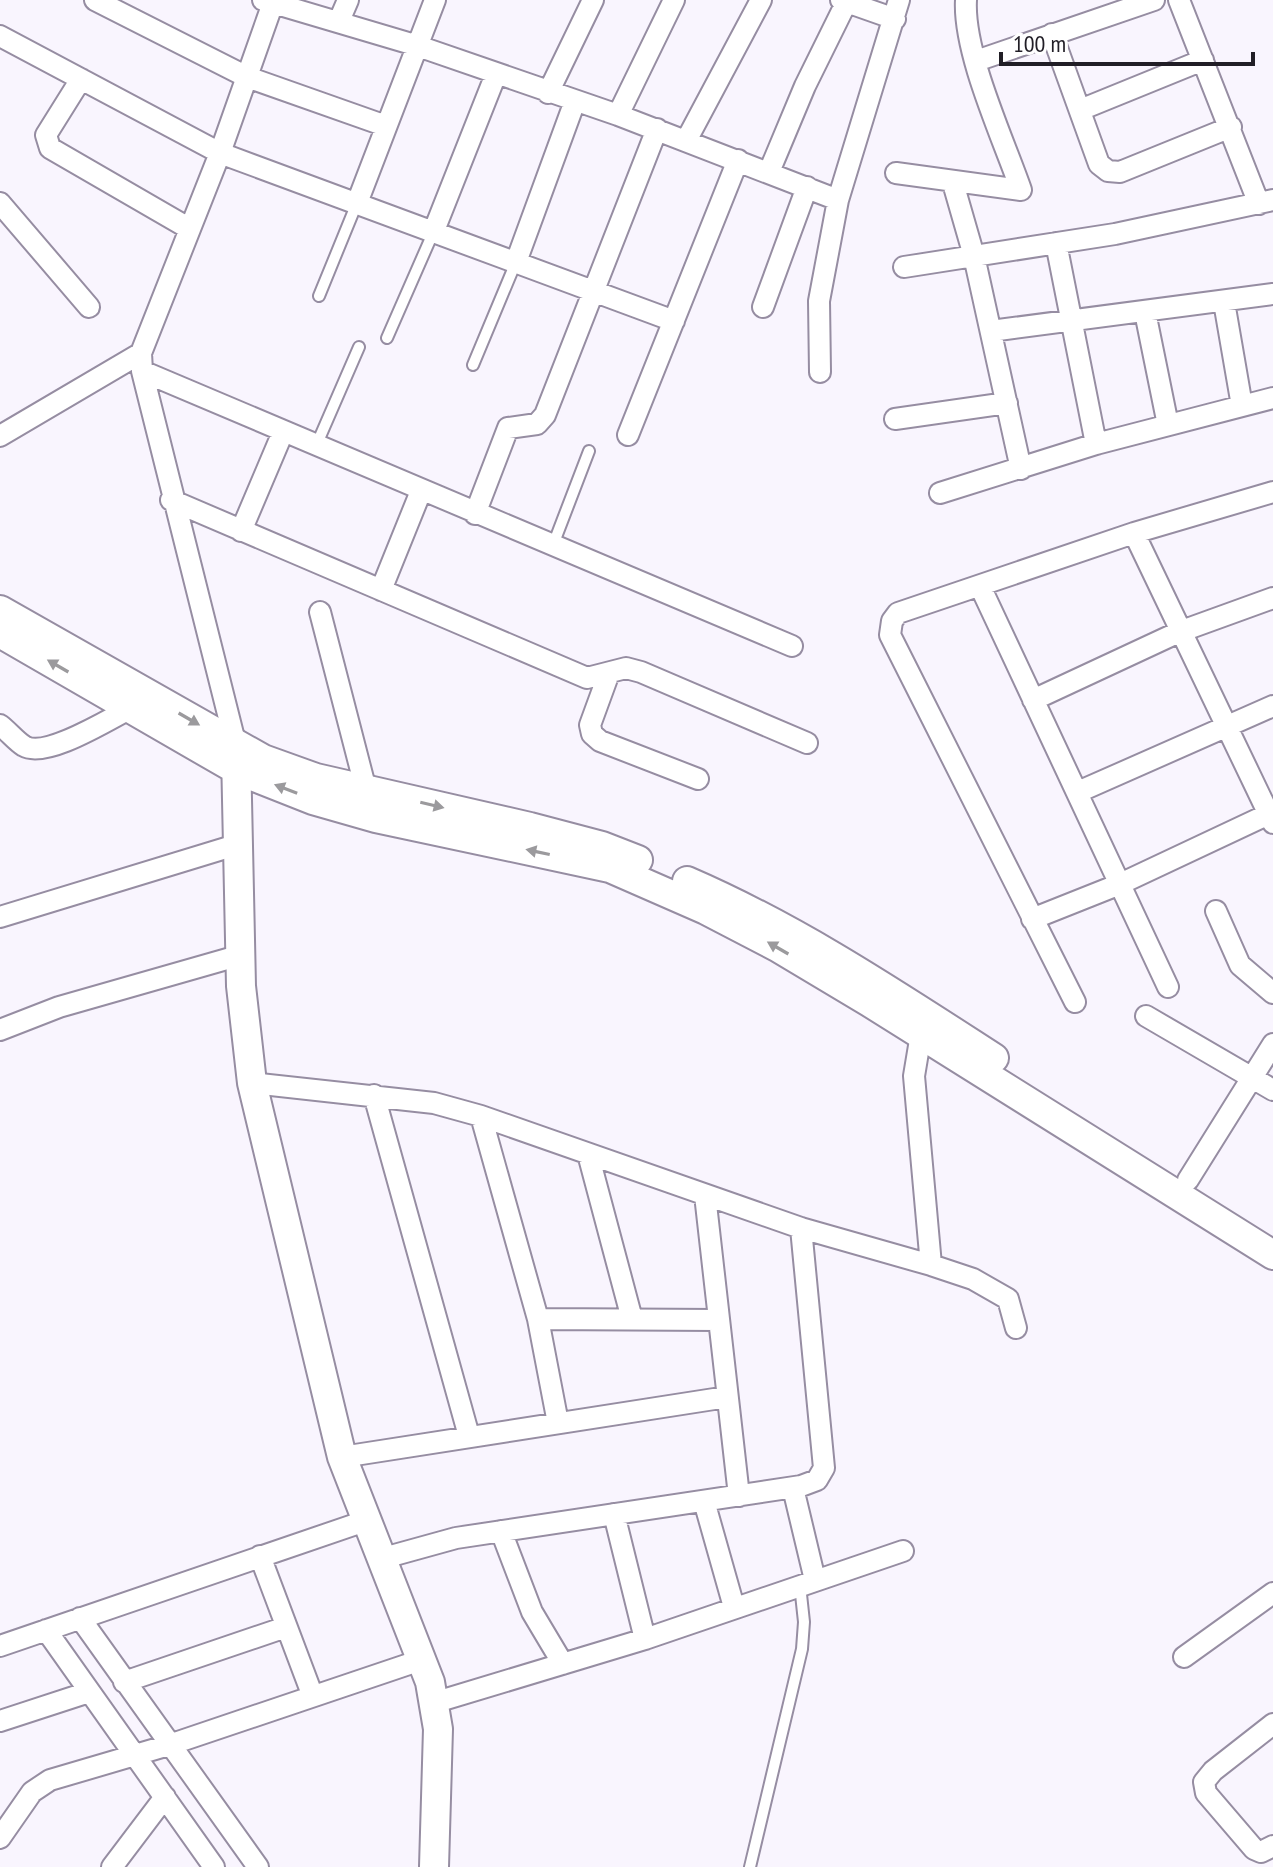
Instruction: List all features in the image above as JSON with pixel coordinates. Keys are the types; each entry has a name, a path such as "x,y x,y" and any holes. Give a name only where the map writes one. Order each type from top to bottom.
{"main road":[{"path":"0,610 236,758 588,842 742,905 1273,1255"},
{"path":"0,633 131,708 236,758 313,800 376,818 610,868 679,897 923,1024 1273,1232"},
{"path":"236,758 241,955 252,1083 342,1457 421,1660 433,1703 438,1729 434,1867"}],"street":[{"path":"95,0 247,77 386,126"},
{"path":"339,21 348,0"},
{"path":"357,203 415,45 435,0"},
{"path":"548,93 593,0"},
{"path":"618,115 674,0"},
{"path":"687,139 761,0"},
{"path":"896,173 1021,190 976,61 965,14 966,0"},
{"path":"976,61 1154,0"},
{"path":"904,267 1268,205 1231,127 1179,0"},
{"path":"769,172 844,1 897,10 838,200 819,301 820,372"},
{"path":"236,758 171,500 141,362 220,153 270,2 415,45 687,139 838,200"},
{"path":"1052,34 1099,164 1108,171 1120,172 1231,127"},
{"path":"0,36 220,153 674,321"},
{"path":"1080,110 1203,60"},
{"path":"433,233 496,74"},
{"path":"81,79 46,135 50,148 190,229"},
{"path":"516,262 575,101"},
{"path":"475,514 508,428 532,426 545,415 657,129"},
{"path":"628,435 738,160"},
{"path":"953,183 974,256 1021,469"},
{"path":"763,307 807,187"},
{"path":"0,203 89,307"},
{"path":"1056,243 1096,444"},
{"path":"991,331 1273,294"},
{"path":"1224,302 1242,406"},
{"path":"1145,312 1168,425"},
{"path":"141,362 283,432 792,646"},
{"path":"0,436 141,362"},
{"path":"940,493 1096,444 1273,398"},
{"path":"895,419 1007,403"},
{"path":"241,531 283,432"},
{"path":"381,590 421,491"},
{"path":"1075,1002 931,722 889,629 898,613 1134,533 1273,492"},
{"path":"171,500 587,678 626,668 641,672 807,743"},
{"path":"1032,919 1120,884 1271,816 1179,632 1134,533"},
{"path":"980,586 1168,987"},
{"path":"1033,700 1179,632 1273,598"},
{"path":"320,612 366,790"},
{"path":"609,673 590,725 592,734 600,741 698,779"},
{"path":"1078,792 1273,706"},
{"path":"0,725 26,748 40,749 54,746 131,708"},
{"path":"0,917 239,844"},
{"path":"1216,911 1240,965 1273,993"},
{"path":"0,1030 59,1007 241,955"},
{"path":"1146,1016 1273,1090"},
{"path":"923,1024 914,1076 931,1265"},
{"path":"1188,1180 1273,1044"},
{"path":"252,1083 434,1103 481,1116 801,1228 973,1279 1008,1299 1016,1328"},
{"path":"374,1095 469,1436"},
{"path":"481,1116 538,1319 558,1423"},
{"path":"588,1154 632,1319"},
{"path":"705,1195 739,1496"},
{"path":"380,1559 456,1538 793,1488 817,1480 824,1468 801,1228"},
{"path":"538,1319 718,1320"},
{"path":"342,1457 727,1397"},
{"path":"793,1488 807,1582"},
{"path":"704,1501 734,1607"},
{"path":"614,1514 645,1639"},
{"path":"0,1646 368,1520"},
{"path":"501,1531 532,1612 563,1664"},
{"path":"433,1703 645,1639 903,1551"},
{"path":"260,1556 312,1694"},
{"path":"1184,1657 1273,1593"},
{"path":"80,1618 258,1867"},
{"path":"124,1682 286,1627"},
{"path":"46,1630 214,1867"},
{"path":"0,1838 32,1792 50,1780 169,1745 312,1694 421,1660"},
{"path":"0,1721 89,1692"},
{"path":"1273,1724 1204,1782 1206,1793 1254,1849 1261,1852 1273,1846"},
{"path":"112,1867 165,1797"}],"lane":[{"path":"319,296 357,203"},
{"path":"387,338 433,233"},
{"path":"473,365 516,262"},
{"path":"316,446 359,347"},
{"path":"552,547 589,451"},
{"path":"750,1867 802,1649 807,1582"}]}
